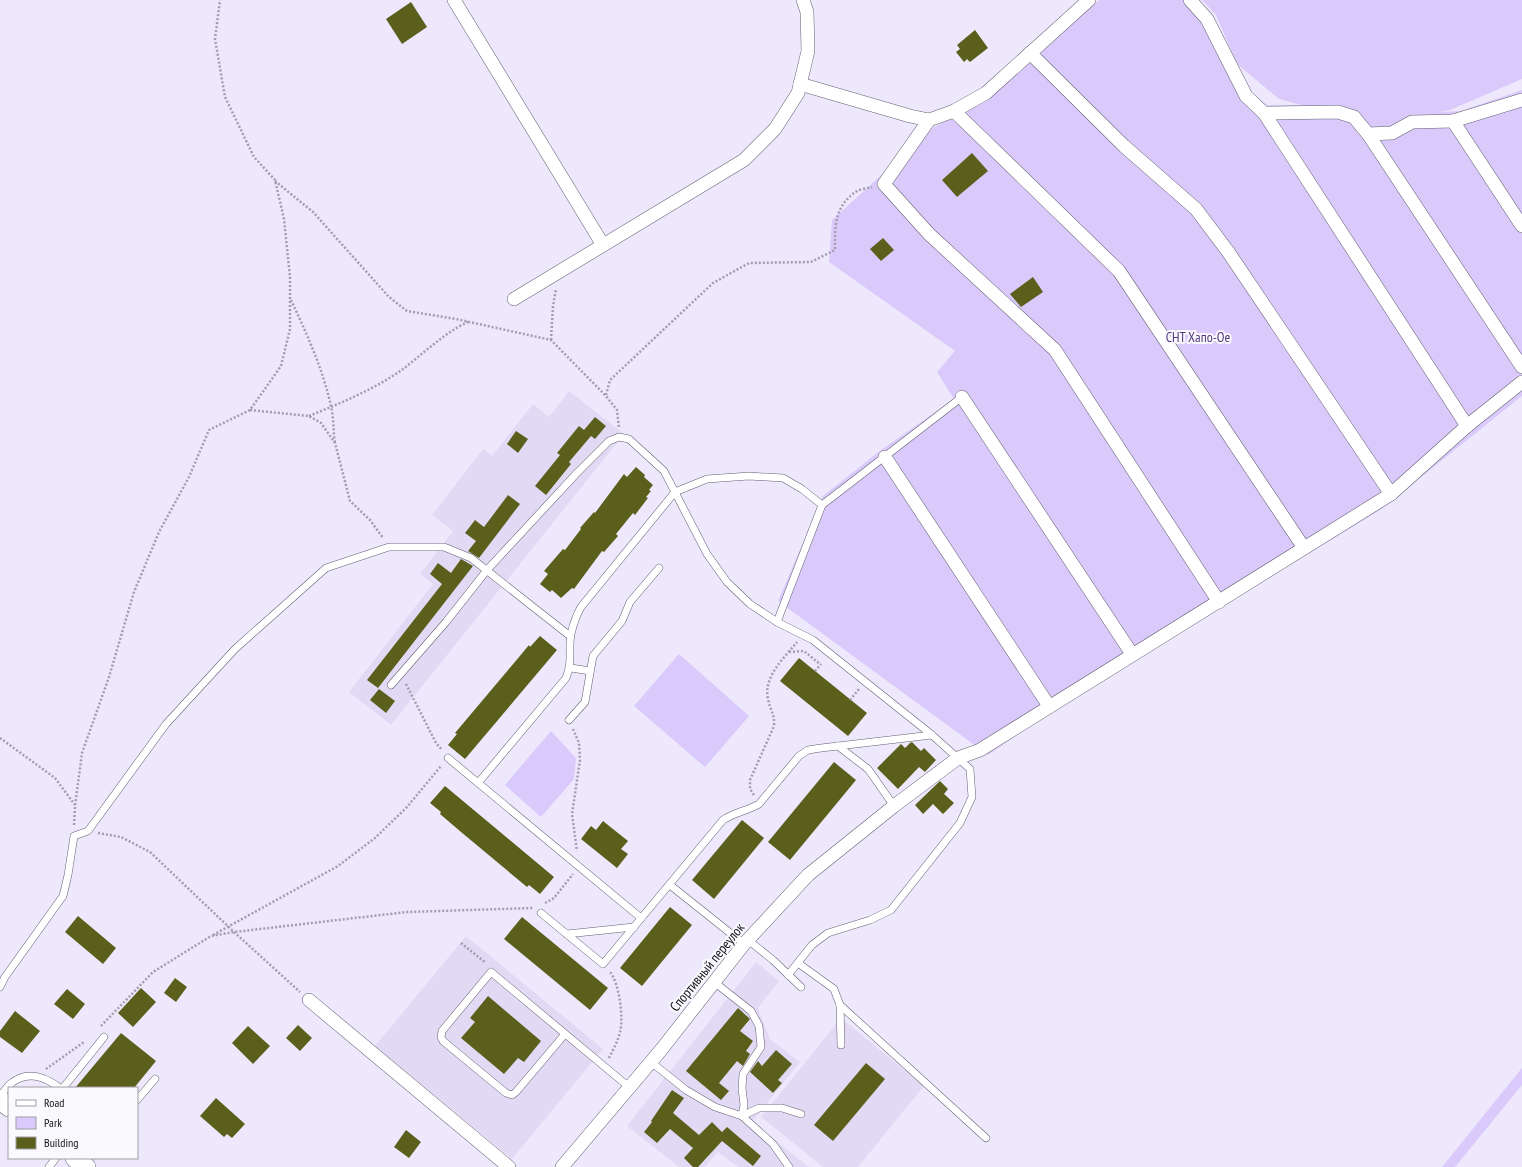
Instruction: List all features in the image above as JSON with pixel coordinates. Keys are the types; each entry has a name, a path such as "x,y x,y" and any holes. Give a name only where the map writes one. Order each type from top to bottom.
{"street":[{"path":"454,0 603,245"},
{"path":"514,299 744,160 775,129 798,93 808,51 806,12 803,0"},
{"path":"800,84 910,116 929,120 954,111 986,93 1089,0"},
{"path":"1190,0 1207,19 1246,96 1264,113 1467,426"},
{"path":"1030,53 1124,146 1196,209 1229,253 1391,494"},
{"path":"1368,134 1392,133 1412,122 1453,120 1522,100"},
{"path":"954,111 1119,271 1304,548"},
{"path":"1264,113 1338,112 1354,117 1368,134 1522,367"},
{"path":"929,120 884,184 929,234 1054,350 1219,602"},
{"path":"1453,120 1522,226"},
{"name":"Спортивный переулок","path":"562,1167 651,1062 746,942 808,875 894,806 958,758 980,750 1391,494 1467,426 1522,382"},
{"path":"962,397 1132,654"},
{"path":"885,457 1049,706"},
{"path":"310,1000 509,1167"},
{"path":"0,1100 8,1106"},
{"path":"76,1159 86,1167"}],"lane":[{"path":"777,622 822,505 962,397"},
{"path":"391,685 446,622 487,570 576,474 609,441 619,437 629,439 664,471 707,554 727,582 750,604 777,622 813,640 932,735 970,769 972,797 960,823 891,910 870,920 828,933 812,945 788,975"},
{"path":"478,783 566,678 571,668 570,636 574,620 581,607 675,492 707,479 749,476 783,478 802,489 822,505"},
{"path":"0,987 5,977 63,896 74,836 88,831 166,724 235,649 326,568 389,547 444,547 471,558 570,636"},
{"path":"569,720 585,702 593,656 622,621 630,602 659,568"},
{"path":"571,668 590,671"},
{"path":"538,910 603,964 723,820 733,814 751,809 760,804 799,756 808,750 932,735"},
{"path":"838,746 868,769 894,806"},
{"path":"448,758 641,918"},
{"path":"670,885 746,942 773,960 801,987"},
{"path":"566,934 634,927"},
{"path":"798,962 834,989 840,1005 841,1045"},
{"path":"565,1034 512,1095 506,1093 443,1041 441,1037 442,1031 491,972 630,1087"},
{"path":"714,982 751,1011 760,1026 760,1047 743,1074 742,1088 744,1105 742,1116"},
{"path":"840,1005 986,1138"},
{"path":"62,1087 104,1037"},
{"path":"651,1062 686,1090 715,1107 742,1116 773,1144 789,1167"},
{"path":"0,1096 10,1084 21,1078 35,1076 49,1080 60,1087"},
{"path":"138,1099 155,1079"},
{"path":"742,1116 759,1108 782,1108 801,1114"}],"path":[{"path":"220,0 215,39 225,97 254,157 274,180 313,212 389,297 407,311 468,322 551,340 606,396 617,410 619,437"},
{"path":"74,836 75,806 82,753 109,677 134,592 159,532 189,477 209,430 250,410 281,366 290,329 290,277 284,219 274,180"},
{"path":"606,396 610,380 713,283 750,263 812,262 834,250 836,224 840,207 858,191 884,184"},
{"path":"551,340 553,306 559,271"},
{"path":"290,298 318,364 331,407 334,443 350,501 370,520 389,547"},
{"path":"309,416 384,382 402,370 457,327 468,322"},
{"path":"250,410 309,416 321,423 334,443"},
{"path":"760,804 750,789 750,780 774,726 775,717 768,698 768,684 775,669 803,635"},
{"path":"789,652 804,651 820,664"},
{"path":"100,1027 153,972 228,926 338,866 375,838 407,807 448,758 436,743 401,674"},
{"path":"211,936 407,912 538,910 554,898 566,881 579,867 572,814 580,760 579,743 569,720"},
{"path":"0,738 55,778 75,806"},
{"path":"88,831 121,836 150,852 234,932 310,1000"},
{"path":"461,943 488,965 491,972"},
{"path":"603,964 614,976 621,1008 621,1031 605,1067"},
{"path":"21,1078 46,1069 90,1038"}],"shaded area":[{"path":"569,391 624,434 391,725 349,692 433,584 420,574 453,531 432,515 483,449 492,456 533,404 549,417"},
{"path":"466,936 603,1049 512,1159 375,1046"},
{"path":"756,962 779,981 758,1008 770,1039 800,1062 752,1122 809,1167 738,1167 718,1152 705,1167 679,1167 627,1126"},
{"path":"841,1018 924,1086 858,1167 823,1167 761,1117"}],"green space":[{"name":"СНТ Хапо-Ое","path":"1099,0 1198,0 1249,91 1267,105 1301,105 1279,99 1237,64 1216,15 1202,0 1522,0 1522,79 1450,110 1439,112 1461,111 1522,90 1522,396 1380,510 1051,711 988,755 778,601 823,496 881,450 954,399 937,372 955,351 829,262 832,220 934,127 985,102"},
{"path":"679,654 749,716 705,767 634,706"},
{"path":"551,731 576,758 574,779 541,817 505,785"},
{"path":"1522,1068 1522,1085 1455,1167 1442,1167"}],"building":[{"path":"411,2 427,27 402,44 386,19"},
{"path":"975,30 988,48 970,62 967,59 964,62 956,52 960,49 957,45"},
{"path":"972,153 988,171 957,197 942,180"},
{"path":"883,238 894,250 881,261 870,249"},
{"path":"1033,277 1043,292 1021,307 1010,294"},
{"path":"595,417 606,426 595,439 591,436 569,462 571,464 546,495 535,486 560,455 557,453 579,426 584,430"},
{"path":"516,431 528,439 518,453 507,444"},
{"path":"636,467 653,485 649,490 651,491 646,497 648,498 635,515 633,513 616,534 618,536 604,552 602,551 574,589 572,588 561,598 552,590 550,592 540,584 548,574 544,571 563,549 565,550 581,529 580,528 594,512 595,513 624,474 627,477"},
{"path":"508,495 520,504 479,558 468,551 476,541 465,533 475,520 484,527"},
{"path":"461,559 473,566 378,688 367,680 442,584 430,574 438,563 451,573"},
{"path":"540,636 557,650 465,759 448,745 457,734 455,733 529,645 530,647"},
{"path":"799,658 867,713 848,736 780,681"},
{"path":"379,689 395,701 386,713 370,700"},
{"path":"912,742 921,751 924,748 936,760 925,772 919,767 898,789 877,768 901,744 905,748"},
{"path":"834,762 856,780 790,860 768,842"},
{"path":"940,781 948,789 944,794 954,803 943,814 933,804 923,814 915,805"},
{"path":"445,786 554,877 540,894 529,885 527,887 440,814 441,812 430,803"},
{"path":"742,820 764,838 714,899 692,880"},
{"path":"603,821 628,841 621,849 628,854 617,868 581,839 591,826 596,830"},
{"path":"670,907 692,925 642,986 620,968"},
{"path":"78,916 116,948 103,964 65,932"},
{"path":"522,917 608,988 590,1010 504,939"},
{"path":"175,978 187,987 176,1002 164,993"},
{"path":"141,988 156,1002 133,1027 118,1013"},
{"path":"67,989 85,1004 73,1019 54,1004"},
{"path":"488,996 541,1041 524,1062 518,1058 504,1074 461,1038 475,1022 470,1018"},
{"path":"738,1008 750,1019 740,1031 753,1041 746,1051 750,1054 743,1066 737,1061 719,1083 729,1091 721,1100 686,1071"},
{"path":"15,1011 40,1031 22,1053 0,1037 0,1031"},
{"path":"298,1025 312,1038 300,1051 286,1038"},
{"path":"248,1026 270,1046 253,1064 232,1043"},
{"path":"121,1033 156,1061 135,1087 76,1087"},
{"path":"776,1050 792,1064 778,1080 782,1083 773,1093 750,1072 758,1061 762,1066"},
{"path":"866,1063 885,1079 833,1141 814,1125"},
{"path":"672,1090 684,1098 673,1113 699,1135 712,1122 722,1132 727,1127 761,1156 753,1166 722,1141 698,1167 693,1167 684,1158 693,1148 670,1129 657,1143 644,1132"},
{"path":"216,1098 245,1124 232,1138 227,1134 224,1137 200,1116"},
{"path":"406,1130 421,1142 409,1158 394,1147"}]}
